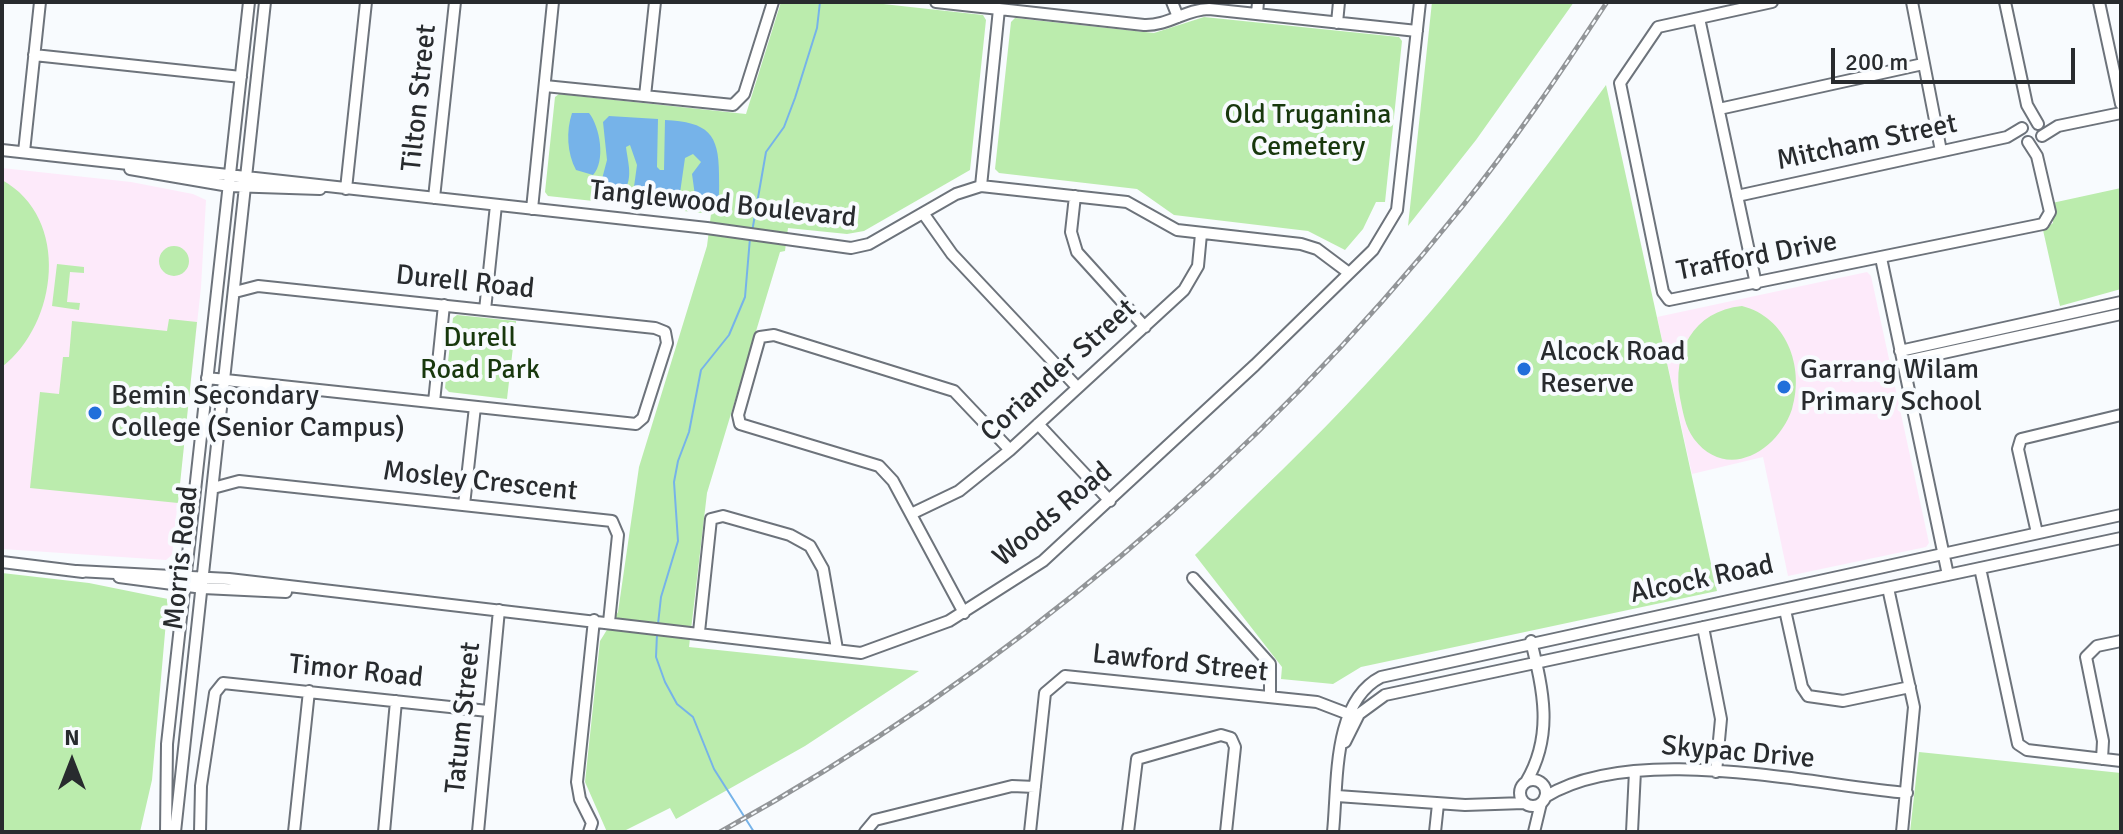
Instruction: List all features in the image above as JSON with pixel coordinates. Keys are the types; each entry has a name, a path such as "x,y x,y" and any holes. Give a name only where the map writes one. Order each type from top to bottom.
{"street":[{"path":"24,152 40,2"},
{"name":"Morris Road","path":"166,832 166,765 184,581 249,2"},
{"name":"Morris Road","path":"175,832 265,2"},
{"path":"346,189 366,2"},
{"name":"Tilton Street","path":"434,198 455,2"},
{"path":"532,209 553,2"},
{"path":"645,96 655,2"},
{"path":"545,86 728,106 741,99 773,2"},
{"path":"936,2 1153,25 1199,9 1417,31"},
{"path":"1172,2 1178,17"},
{"path":"1257,14 1258,2"},
{"path":"1337,23 1339,2"},
{"name":"Woods Road","path":"2,562 203,583 338,592 861,653 964,613 1043,561 1373,250 1397,210 1420,2"},
{"name":"Trafford Drive","path":"1772,2 1721,7 1699,18 1656,29 1620,83 1663,292 1669,300 2043,224 2050,212 2037,156"},
{"path":"1912,2 1941,151"},
{"path":"2005,2 2027,105 2040,131 2037,156"},
{"path":"2099,2 2121,104"},
{"path":"981,186 999,9"},
{"path":"1699,18 1756,284"},
{"path":"34,55 241,77"},
{"path":"1719,109 1923,64"},
{"path":"2027,105 2023,127 2027,141 2037,156"},
{"path":"2027,141 2040,131 2121,113"},
{"path":"2023,127 2030,122 2040,131"},
{"name":"Mitcham Street","path":"1737,196 2007,137 2023,127"},
{"name":"Mitcham Street","path":"2007,137 2027,141"},
{"path":"2,150 101,161"},
{"name":"Tanglewood Boulevard","path":"101,161 230,174 247,182"},
{"name":"Tanglewood Boulevard","path":"101,161 173,179 229,186 247,182 346,189 862,247 965,189 981,186 1135,203 1168,227 1201,234 1301,244 1317,249 1349,273"},
{"path":"1075,196 1071,232 1077,252 1145,327"},
{"path":"485,310 496,205"},
{"path":"923,213 952,254 1077,387"},
{"name":"Coriander Street","path":"911,514 959,491 1010,450 1145,327 1192,279 1201,234"},
{"path":"1881,258 1948,575"},
{"path":"238,269 258,286"},
{"name":"Durell Road","path":"235,292 258,286 655,328 665,332 667,343 654,385 643,418 636,424 475,407"},
{"path":"2031,328 2121,302"},
{"path":"434,402 444,305"},
{"path":"1901,356 2031,328 2121,314"},
{"path":"964,613 893,481 879,466 740,424 738,415 760,337 774,335 954,391 1010,450"},
{"path":"207,378 475,407 464,505"},
{"path":"2037,533 2018,449 2021,439 2121,415"},
{"path":"1038,424 1110,501"},
{"name":"Mosley Crescent","path":"216,465 239,481"},
{"name":"Mosley Crescent","path":"213,488 239,481 612,521 618,535 609,622"},
{"name":"Alcock Road","path":"1352,715 1367,685 1389,673 2121,515"},
{"path":"697,632 711,519 723,516 790,535 810,546 823,569 837,649"},
{"name":"Alcock Road","path":"1352,715 1385,695 2121,538"},
{"path":"1980,568 2018,744 2027,750 2121,761"},
{"path":"1193,578 1270,664 1270,697"},
{"path":"1888,588 1915,717 1902,832"},
{"name":"Tatum Street","path":"478,832 499,610"},
{"path":"1785,610 1802,687 1808,696 1843,701 1910,687"},
{"path":"589,832 592,823 580,799 577,782 594,620"},
{"path":"1703,627 1721,719 1716,772"},
{"path":"1489,805 1523,787 1537,761 1547,712 1531,641"},
{"path":"2102,759 2103,741 2086,657 2097,646 2121,641"},
{"name":"Lawford Street","path":"1030,832 1045,693 1065,676 1323,703 1352,715"},
{"name":"Timor Road","path":"200,832 201,786 218,685 228,683 488,711"},
{"path":"294,832 309,691"},
{"path":"384,832 396,701"},
{"path":"1333,832 1342,751 1352,715"},
{"path":"1128,832 1135,765 1140,756 1221,735 1231,738 1235,747 1226,832"},
{"path":"1534,828 1543,800 1537,761"},
{"path":"166,765 183,765"},
{"name":"Skypac Drive","path":"1525,804 1543,800 1566,788 1635,771 1673,768 1907,793"},
{"path":"1632,832 1635,771"},
{"name":"Skypac Drive","path":"1523,787 1541,783 1566,788"},
{"path":"865,832 875,820 1012,786 1035,787"},
{"path":"1523,787 1525,804 1534,828"},
{"path":"1337,796 1438,804 1525,804"},
{"path":"1435,832 1438,804"}],"shaded area":[{"name":"Bemin Secondary College (Senior Campus)","path":"2,168 131,182 193,194 206,200 201,287 172,555 166,560 2,549"},
{"name":"Garrang Wilam Primary School","path":"1867,272 1871,276 1929,543 1926,547 1788,576 1763,457 1692,474 1657,317"}],"green space":[{"path":"781,2 865,2 983,15 986,20 970,170 864,231 847,234 788,228 785,251 780,252 707,493 689,647 919,671 805,746 676,819 670,808 622,832 607,832 585,782 600,641 618,612 639,467 707,246 711,214 548,196 545,192 555,97 559,94 746,114"},
{"path":"1432,2 1574,2 1476,140 1408,226"},
{"name":"Old Truganina Cemetery","path":"1204,17 1399,37 1402,41 1385,202 1376,202 1363,229 1345,250 1308,231 1174,215 1137,189 999,173 995,169 1011,22 1015,18 1154,33"},
{"name":"Alcock Road Reserve","path":"1606,85 1717,591 1361,667 1333,684 1281,679 1282,667 1195,555 1325,427 1399,348 1491,238"},
{"path":"2,180 24,197 39,219 47,245 49,272 45,299 35,325 21,348 2,367"},
{"path":"2121,188 2121,289 2060,306 2043,230 2053,223 2052,203"},
{"path":"174,246 185,250 189,261 185,272 174,276 163,272 159,261 163,250"},
{"path":"57,264 84,267 84,273 70,272 67,302 80,303 79,310 52,306"},
{"path":"1742,306 1757,312 1781,332 1793,360 1795,393 1785,424 1764,448 1750,456 1721,458 1707,452 1688,430 1680,398 1679,365 1683,350 1699,325 1711,316"},
{"name":"Durell Road Park","path":"457,315 516,321 507,399 449,392 445,388 453,318"},
{"path":"169,319 197,322 178,503 30,488 40,392 59,394 63,357 69,357 72,321 167,331"},
{"path":"2,573 89,583 168,599 152,780 140,832 2,832"},
{"path":"1919,752 2121,773 2121,832 1910,832"}],"water":[{"path":"572,113 589,113 596,127 600,153 593,175 576,170 573,163 568,142"},
{"path":"609,116 658,119 657,167 660,170 664,170 665,120 701,127 717,149 717,206 705,207 696,203 692,174 701,162 693,154 685,158 679,200 649,200 633,194 637,165 630,145 626,147 629,171 626,188 622,194 605,189 602,179 607,160 603,122"}],"waterway":[{"path":"752,232 766,152 784,127 795,98 817,28 820,2"},
{"path":"658,624 661,597 678,541 674,482 678,461 689,432 701,370 729,335 745,297 750,238"},
{"path":"657,634 656,657 665,682 677,704 693,717 714,769 754,832"}],"railway":[{"path":"720,832 825,770 927,704 1026,632 1121,556 1212,475 1300,390 1383,301 1461,208 1537,106 1607,2"}],"place":[{"name":"Alcock Road Reserve","path":"1524,369"},
{"name":"Garrang Wilam Primary School","path":"1784,387"},
{"name":"Bemin Secondary College (Senior Campus)","path":"95,413"}]}
